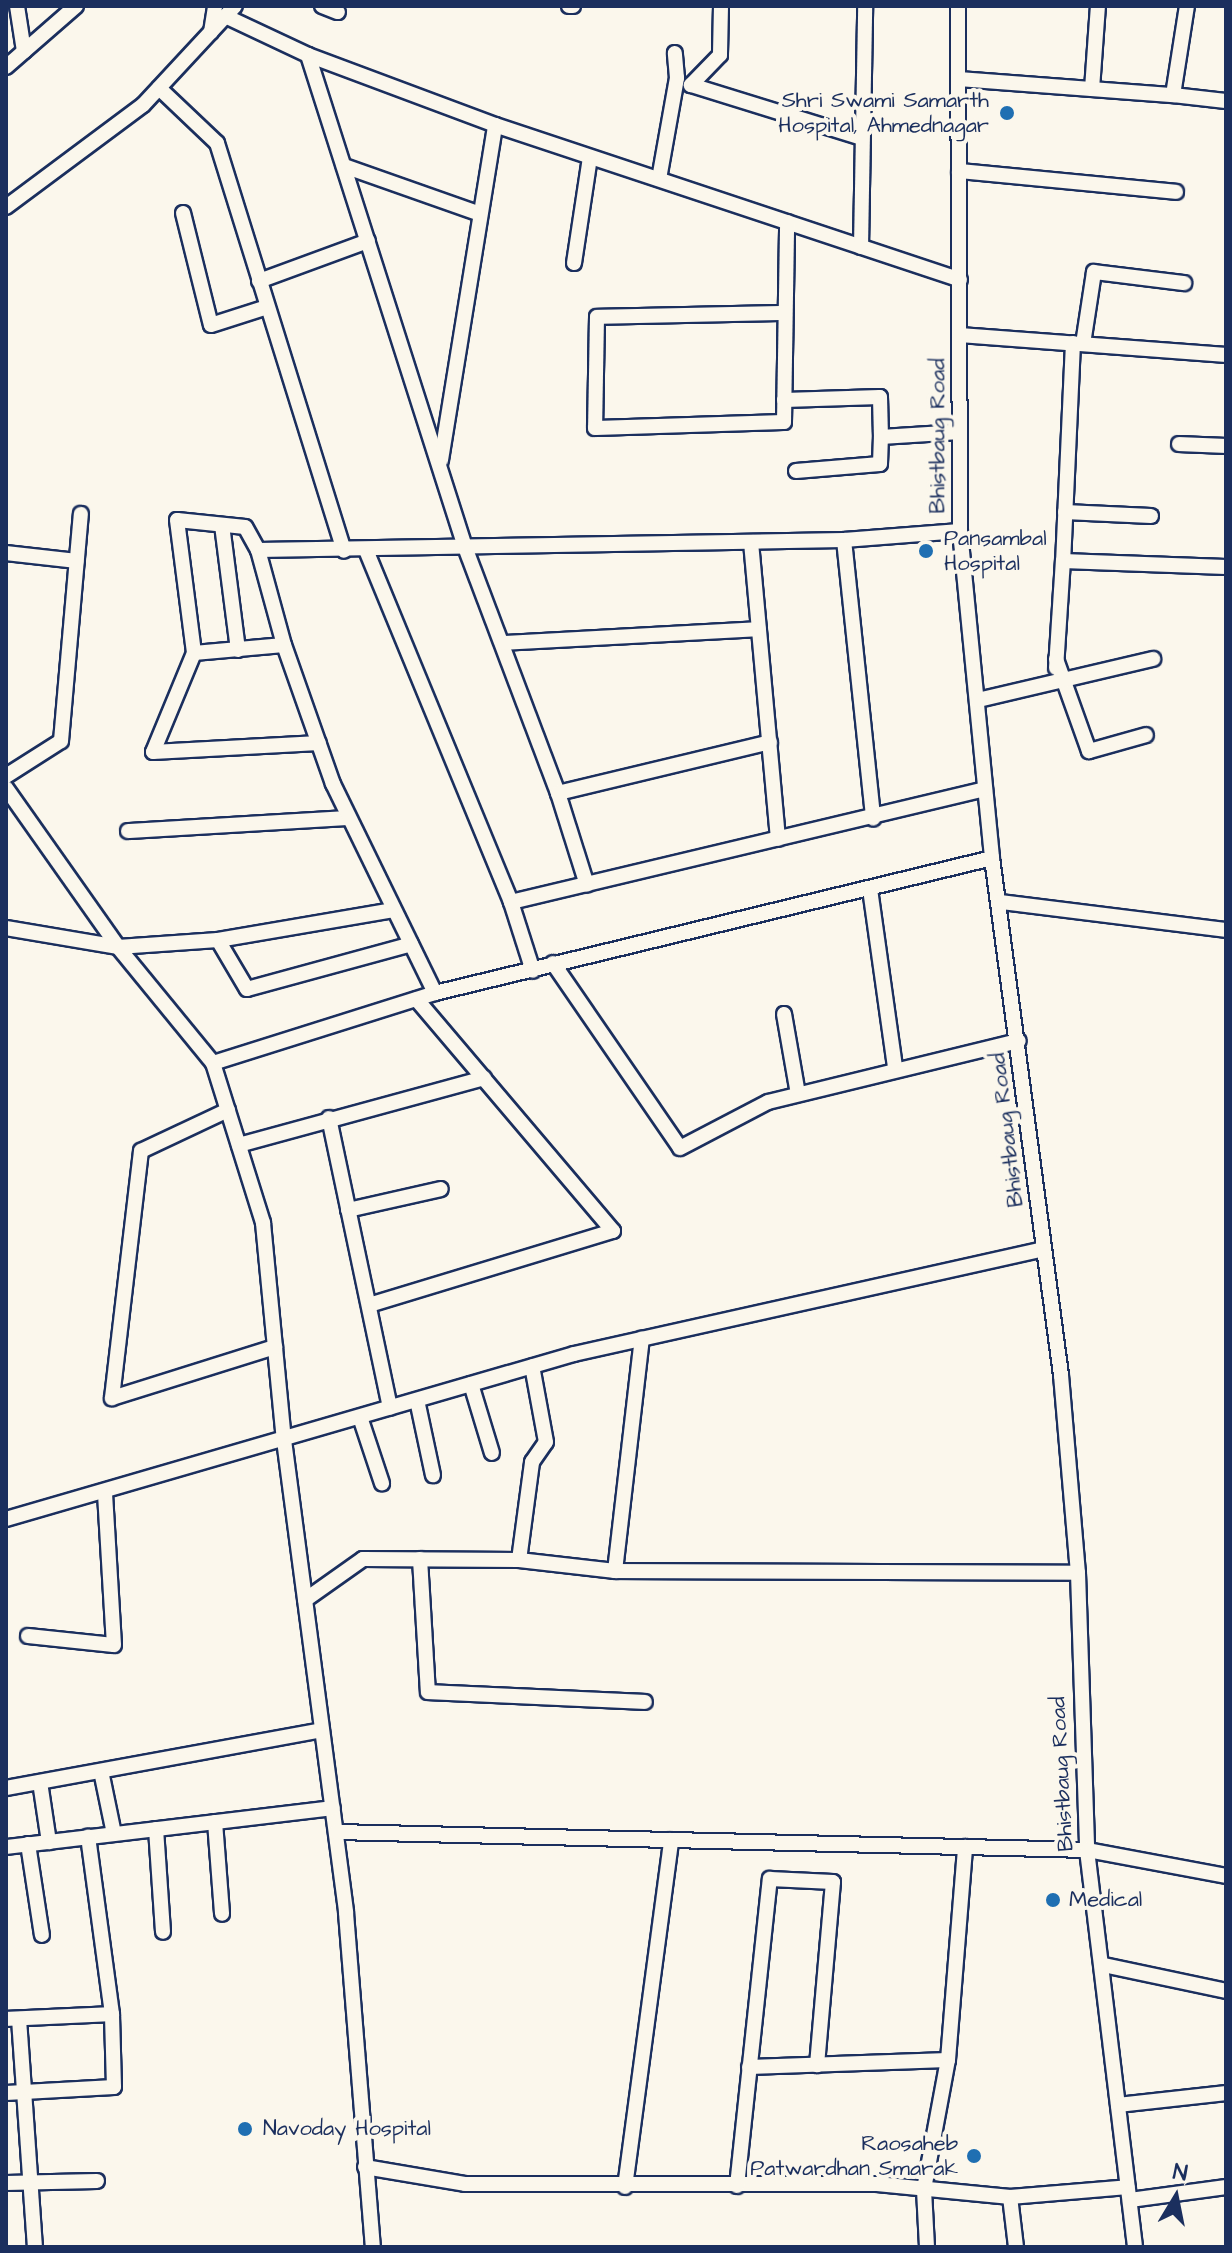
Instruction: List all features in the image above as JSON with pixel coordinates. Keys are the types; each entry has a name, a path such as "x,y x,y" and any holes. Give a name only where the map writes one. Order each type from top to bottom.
{"street":[{"path":"17,6 24,51"},
{"path":"6,67 76,6"},
{"path":"322,6 338,12"},
{"path":"684,81 720,55 721,6"},
{"path":"861,247 865,6"},
{"name":"Bhistbaug Road","path":"958,6 960,531 992,858 1001,902 1061,1375 1078,1573 1087,1850 1104,1965 1135,2247"},
{"path":"1092,89 1098,6"},
{"path":"1173,95 1187,6"},
{"path":"6,207 159,88 211,36 225,9 308,55 495,125 960,280"},
{"path":"659,179 684,81 675,53"},
{"path":"308,55 465,547 558,793 587,885"},
{"path":"959,79 1226,101"},
{"path":"684,81 862,138"},
{"path":"159,88 217,143 344,551"},
{"path":"441,465 495,125"},
{"path":"574,263 590,157"},
{"path":"344,166 480,214"},
{"path":"959,171 1176,192"},
{"path":"183,213 211,325 267,307"},
{"path":"785,313 597,317 595,428 784,422 787,222"},
{"path":"259,281 368,241"},
{"path":"1146,735 1089,751 1061,681 1056,659 1078,344 1094,272 1184,283"},
{"path":"960,335 1226,355"},
{"path":"784,400 880,397 880,464 796,471"},
{"path":"881,437 960,432"},
{"path":"1179,444 1226,446"},
{"path":"1065,512 1151,516"},
{"path":"6,776 61,741 81,514"},
{"path":"319,743 153,752 194,653 177,520 245,527 258,550 284,645 319,743 349,818 435,993"},
{"path":"222,525 238,650"},
{"path":"258,550 344,551 844,540 960,531"},
{"path":"844,540 873,818"},
{"path":"751,542 778,839"},
{"path":"366,550 511,902 533,971"},
{"path":"6,553 77,561"},
{"path":"1063,561 1226,567"},
{"path":"503,643 759,629"},
{"path":"194,653 284,645"},
{"path":"978,700 1153,659"},
{"path":"558,793 770,742"},
{"path":"6,788 118,947 213,1063 263,1223 284,1440 336,1832 373,2247"},
{"path":"511,902 985,789"},
{"path":"128,831 349,818"},
{"path":"213,1063 435,993 992,858"},
{"path":"870,889 895,1068"},
{"path":"1001,902 1226,930"},
{"path":"6,928 118,947 218,940 393,910"},
{"path":"218,940 247,989 411,944"},
{"path":"553,963 680,1148 768,1102 895,1068 1019,1041"},
{"path":"369,1305 613,1231 416,999"},
{"path":"784,1014 798,1094"},
{"path":"239,1145 484,1078"},
{"path":"228,1110 141,1151 112,1398 275,1347"},
{"path":"329,1118 390,1408"},
{"path":"348,1210 441,1189"},
{"path":"6,1519 532,1366 1043,1249"},
{"path":"615,1571 642,1339"},
{"path":"519,1560 532,1462 546,1442 532,1366"},
{"path":"471,1384 492,1453"},
{"path":"417,1400 433,1475"},
{"path":"360,1417 382,1483"},
{"path":"28,1636 114,1645 105,1492"},
{"path":"305,1600 363,1559 519,1560 615,1571 1078,1573"},
{"path":"420,1559 428,1692 645,1702"},
{"path":"6,1788 322,1730"},
{"path":"101,1771 114,1834"},
{"path":"40,1782 49,1842"},
{"path":"6,1847 333,1808"},
{"path":"215,1822 222,1914"},
{"path":"156,1829 163,1932"},
{"path":"336,1832 1087,1850 1226,1876"},
{"path":"6,2093 114,2087 112,2014 88,1837"},
{"path":"625,2187 671,1840"},
{"path":"28,1844 42,1935"},
{"path":"927,2247 924,2189 948,2060 965,1847"},
{"path":"737,2186 770,1879 833,1882 817,2065"},
{"path":"1104,1965 1226,1991"},
{"path":"35,2247 28,2184 25,2093 12,2019 112,2014"},
{"path":"749,2067 948,2060"},
{"path":"1118,2105 1226,2093"},
{"path":"365,2167 465,2184 924,2189 1010,2197 1226,2187"},
{"path":"6,2183 97,2181"},
{"path":"1010,2197 1016,2247"}],"place":[{"name":"Shri Swami Samarth Hospital, Ahmednagar","path":"1007,113"},
{"name":"Pansambal Hospital","path":"926,551"},
{"name":"Medical","path":"1053,1900"},
{"name":"Navoday Hospital","path":"245,2129"},
{"name":"Raosaheb Patwardhan Smarak","path":"974,2156"}]}
